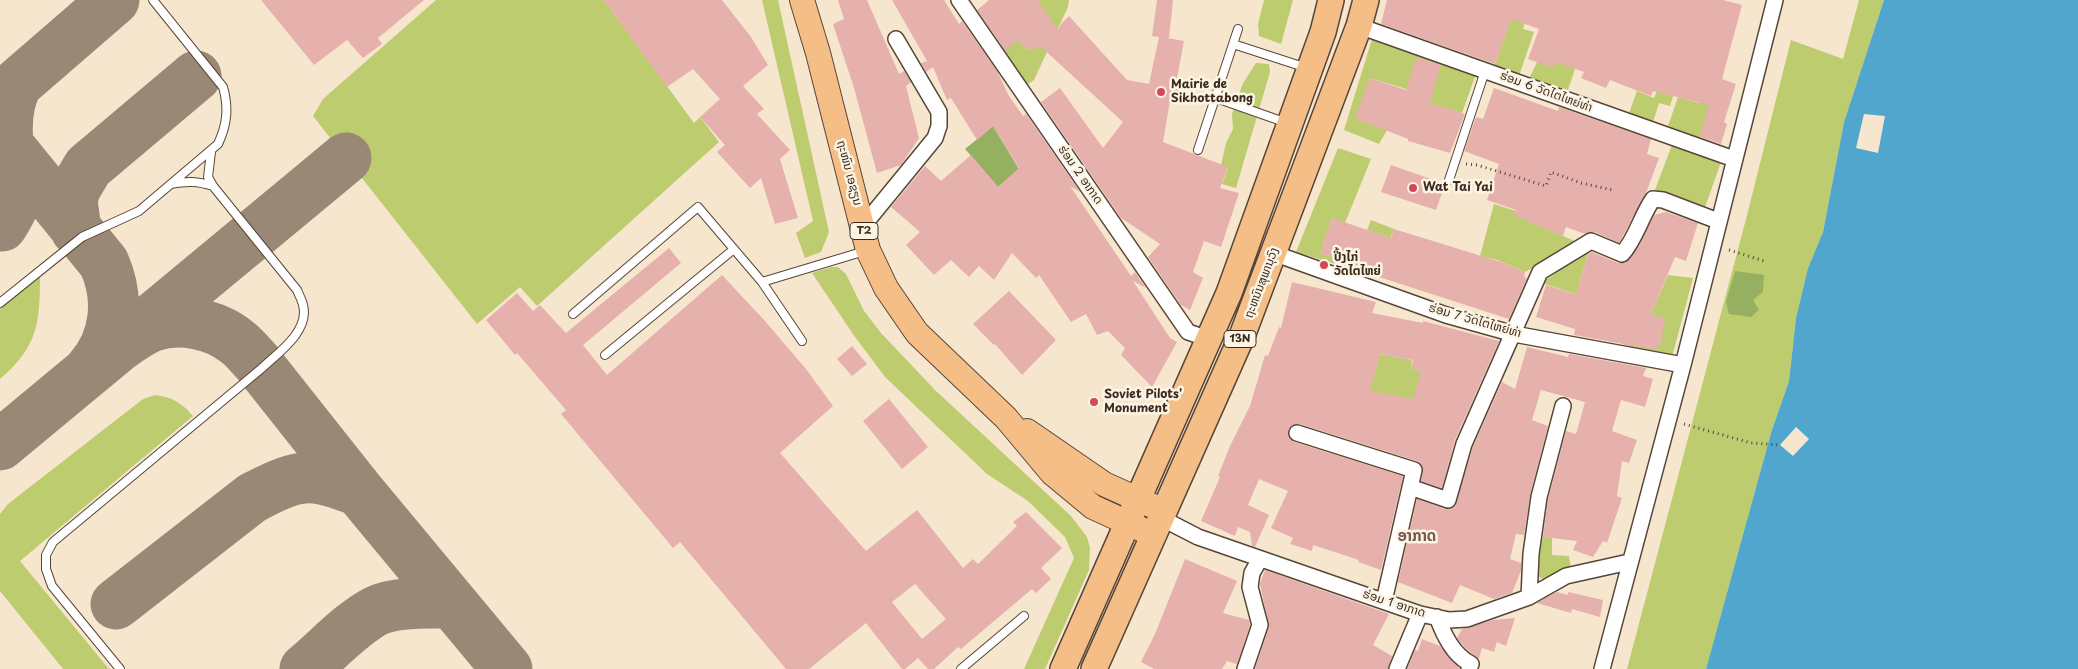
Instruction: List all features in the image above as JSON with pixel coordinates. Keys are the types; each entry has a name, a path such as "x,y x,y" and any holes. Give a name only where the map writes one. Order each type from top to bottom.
{"highway":[{"name":"13N","path":"1064,669 1229,293 1323,32 1331,0"},
{"name":"ຖະຫນົນສຸພານຸວົງ","path":"1094,669 1242,336 1359,26 1366,0"}],"main road":[{"name":"ຖະໜົນ ເອຊຽນ","path":"802,0 818,53 868,250 886,288 917,332 1006,418 1052,473 1093,507 1128,522 1160,522"},
{"name":"ຖະໜົນ ເອຊຽນ","path":"1006,418 1104,484 1138,499 1160,522"}],"street":[{"name":"ຮ່ອມ 2 ອາກາດ","path":"959,0 1188,332 1209,339"},
{"path":"1602,669 1668,420 1775,0"},
{"name":"ຮ່ອມ 6 ວັດໄຕໄຫຍ່ທ່າ","path":"1359,26 1734,158"},
{"path":"863,226 935,138 939,126 939,112 896,40"},
{"path":"1410,487 1448,500 1464,444 1540,272 1591,241 1622,254 1653,199 1663,200 1718,221"},
{"name":"ຮ່ອມ 7 ວັດໄຕໄຫຍ່ທ່າ","path":"1273,253 1446,315 1514,334 1682,365"},
{"path":"1529,597 1531,554 1539,498 1563,406"},
{"path":"1297,433 1414,470 1384,601"},
{"name":"ຮ່ອມ 1 ອາກາດ","path":"1160,522 1260,559 1420,614 1449,620 1467,619 1529,597 1566,576 1629,562"},
{"path":"1246,669 1260,626 1250,587 1252,573 1260,559"},
{"path":"1397,669 1420,614"},
{"path":"1437,618 1446,640 1471,664 1469,669"}],"lane":[{"path":"0,303 82,237 139,210 211,152 218,144 224,131 227,116 227,101 223,88 153,0"},
{"path":"1198,150 1238,29"},
{"path":"1233,44 1309,69"},
{"path":"1449,180 1486,70"},
{"path":"1216,98 1289,124"},
{"path":"120,669 52,586 46,569 46,555 53,542 291,342 302,324 304,307 298,290 213,186 208,176 211,152"},
{"path":"171,184 187,181 213,186"},
{"path":"573,314 698,207 762,282 802,341"},
{"path":"605,355 734,249"},
{"path":"762,282 809,266 868,250"},
{"path":"961,669 1024,616"}],"path":[{"path":"1461,170 1464,164 1477,165 1546,186 1550,172 1581,183 1613,190"},
{"path":"1712,245 1764,261"},
{"path":"1668,420 1751,443 1780,444"}],"green space":[{"path":"436,0 604,0 694,123 700,117 719,142 537,306 520,287 477,324 313,116 323,99"},
{"path":"762,0 778,0 829,232 821,252 805,258 796,233 813,221"},
{"path":"1037,0 1069,0 1068,7 1034,80 1024,87 997,46 1008,40 1019,40 1026,50 1056,28"},
{"path":"1264,0 1293,0 1281,44 1259,36 1258,24"},
{"path":"1859,0 1884,0 1844,122 1823,232 1808,268 1796,318 1789,381 1771,433 1706,669 1627,669 1746,219 1791,40 1843,59"},
{"path":"1515,7 1529,10 1523,29 1534,32 1519,76 1494,67"},
{"path":"1372,39 1476,74 1462,113 1428,103 1429,96 1370,78 1356,118 1387,130 1379,144 1344,130"},
{"path":"1581,51 1567,93 1529,79 1537,62 1556,62"},
{"path":"1256,63 1269,64 1270,72 1236,188 1222,184 1228,168 1221,165 1226,143 1233,129 1232,114 1243,83"},
{"path":"1663,76 1667,94 1673,96 1670,106 1659,103 1652,125 1628,116 1637,91 1654,98"},
{"path":"1705,78 1717,78 1700,138 1667,129 1678,97 1699,103"},
{"path":"993,126 1019,169 998,187 965,149"},
{"path":"1672,145 1721,162 1703,213 1653,195"},
{"path":"1338,148 1371,159 1345,223 1332,218 1320,253 1375,271 1388,237 1367,230 1371,220 1394,229 1376,276 1296,252"},
{"path":"1494,204 1516,211 1515,215 1579,243 1525,272 1497,260 1480,256"},
{"path":"1590,249 1576,294 1542,283"},
{"path":"831,267 838,267 846,274 864,311 881,333 936,391 1071,516 1087,537 1090,548 1089,570 1045,669 1024,669 1074,558 1065,537 1028,501 987,474 885,377 855,337 812,273"},
{"path":"1735,271 1764,275 1763,292 1753,300 1759,310 1751,317 1729,314 1726,302"},
{"path":"40,273 38,319 35,332 23,355 0,379 0,307"},
{"path":"1668,275 1693,278 1672,357 1657,355 1613,341 1660,344 1664,319 1651,314"},
{"path":"1380,354 1412,360 1411,368 1421,371 1418,400 1385,394 1383,399 1369,393"},
{"path":"155,395 176,401 193,416 20,561 109,669 63,669 0,591 0,514 8,504 143,399"},
{"path":"1543,537 1552,538 1552,555 1569,556 1571,568 1549,581 1536,576"}],"water":[{"path":"1884,0 2078,0 2078,669 1706,669 1771,433 1789,381 1796,318 1808,268 1823,232 1844,122"}],"pier":[{"path":"1864,114 1885,116 1878,153 1856,148"},
{"path":"1796,427 1809,439 1793,456 1780,445"}],"building":[{"path":"261,0 424,0 378,38 382,44 363,58 347,40 314,65"},
{"path":"604,0 722,0 751,37 768,65 743,86 764,109 757,114 790,150 780,159 798,218 775,224 761,178 750,188 717,152 725,145 700,117 720,99 693,69 667,87"},
{"path":"838,0 867,0 899,74 904,71 911,82 906,86 919,138 901,165 877,173 854,88 833,24 844,19"},
{"path":"892,0 944,0 959,24 962,21 997,71 1009,96 1023,116 1026,114 1080,192 1070,186 1131,276 1135,272 1146,288 1133,281 1170,338 1177,342 1152,387 1121,355 1125,348 1108,331 1097,335 1086,314 1071,322 1039,275 1036,278 1012,253 994,280 979,266 969,277 951,260 934,275 906,245 920,232 891,207 925,166 941,181 971,155 998,187 1019,168 993,126 977,140 951,98 947,100 933,67 926,72 921,63 927,61"},
{"path":"989,0 1037,0 1058,30 1069,16 1127,80 1149,84 1159,37 1152,36 1157,0 1173,0 1169,38 1162,37 1184,41 1176,83 1187,85 1184,104 1170,101 1163,142 1228,167 1220,188 1239,193 1221,247 1204,241 1193,272 1203,278 1190,310 1181,305 1148,257 1160,244 1121,218 1041,102 1060,88 1103,148 1123,122 1039,45 1031,51 1029,48 1026,50 1019,40 1005,50 977,10"},
{"path":"1387,0 1723,0 1742,5 1722,79 1736,84 1724,122 1727,124 1721,144 1700,137 1709,105 1653,91 1651,96 1610,80 1606,88 1581,78 1584,72 1556,62 1554,68 1528,59 1539,29 1511,19 1495,64 1381,24"},
{"path":"1417,57 1441,65 1430,103 1465,114 1450,153 1408,141 1408,139 1355,118 1370,78 1406,90"},
{"path":"1494,88 1558,111 1559,107 1651,139 1647,154 1659,158 1646,193 1619,243 1595,232 1585,234 1566,227 1563,236 1514,215 1516,210 1487,200 1499,164 1464,151 1476,117 1483,119"},
{"name":"Wat Tai Yai","path":"1391,165 1445,184 1436,210 1381,192"},
{"path":"1666,212 1698,223 1686,261 1675,257 1651,314 1665,319 1660,345 1658,344 1657,350 1574,335 1575,329 1536,317 1546,285 1576,294 1589,253 1592,252 1618,263 1625,263 1639,246 1654,215"},
{"path":"1332,218 1391,238 1394,229 1501,262 1525,272 1524,277 1527,278 1509,319 1376,276 1377,272 1320,253"},
{"path":"669,248 681,263 583,345 607,375 722,275 806,369 833,406 780,453 866,551 917,510 963,568 973,559 978,564 1017,526 1013,522 1026,512 1062,548 1041,568 1051,579 1036,593 1032,589 961,649 958,647 934,669 928,669 918,658 905,669 902,669 866,623 809,669 786,669 680,542 673,548 561,414 566,410 517,353 515,355 486,320 517,293 533,311 540,305 566,333","holes":["915,584 946,619 922,639 892,602"]},
{"path":"1292,282 1376,302 1372,313 1423,323 1423,321 1499,341 1455,440 1442,488 1421,481 1423,468 1417,461 1300,424 1295,424 1288,430 1288,435 1294,442 1403,476 1381,570 1358,562 1359,560 1313,545 1312,551 1290,544 1293,538 1271,528 1288,491 1259,479 1248,505 1269,515 1255,547 1252,546 1250,532 1238,527 1235,536 1201,521 1220,477 1218,476 1230,446 1250,406 1265,355 1268,356 1279,327 1281,328","holes":["1380,354 1413,360 1411,368 1421,371 1413,399 1370,391"]},
{"path":"1009,291 1056,340 1022,375 995,344 973,324"},
{"path":"852,346 867,364 852,376 837,359"},
{"path":"1527,347 1568,357 1569,354 1646,368 1643,376 1653,379 1645,407 1621,400 1612,431 1637,440 1629,463 1622,461 1617,496 1622,498 1607,543 1603,541 1593,557 1573,550 1577,541 1543,537 1548,499 1566,431 1576,434 1585,402 1541,390 1532,420 1548,426 1530,495 1524,535 1516,534 1510,559 1521,563 1521,571 1512,593 1494,599 1460,585 1452,603 1398,582 1417,499 1445,509 1455,506 1473,447 1502,382 1515,389"},
{"path":"889,399 928,447 902,469 863,421"},
{"path":"1185,559 1237,581 1223,613 1249,620 1250,625 1237,664 1227,661 1222,669 1154,669 1141,662 1155,634"},
{"path":"1265,570 1389,614 1373,645 1392,656 1388,669 1255,669 1269,627 1260,584"},
{"path":"1557,592 1568,595 1568,592 1603,600 1600,617 1572,609 1571,613 1537,603"},
{"path":"1515,618 1506,646 1497,642 1494,652 1482,648 1479,659 1466,649 1457,638 1462,629 1493,620"},
{"path":"1422,639 1440,646 1460,669 1407,669 1415,650 1418,651"}],"taxiway":[{"path":"8,144 8,113 11,98 17,84 114,0"},
{"path":"76,230 72,201 75,189 88,167 196,76"},
{"path":"0,135 104,263 112,291 113,318 105,345 90,369"},
{"path":"2,226 13,206 18,190 18,173 13,151"},
{"path":"0,445 346,158"},
{"path":"117,348 148,328 174,322 186,322 208,327 240,344 256,361 359,491 507,669"},
{"path":"116,604 252,498 274,487 289,481 314,478 331,481 359,491"},
{"path":"305,669 348,630 376,611 403,604 452,603"}],"place":[{"name":"Mairie de Sikhottabong","path":"1161,92"},
{"name":"Wat Tai Yai","path":"1413,188"},
{"name":"ປີ້ງໄກ່ ວັດໄຕໄຫຍ່","path":"1324,265"},
{"name":"Soviet Pilots' Monument","path":"1094,402"}],"district":[{"name":"ອາກາດ","path":"1417,537"}]}
